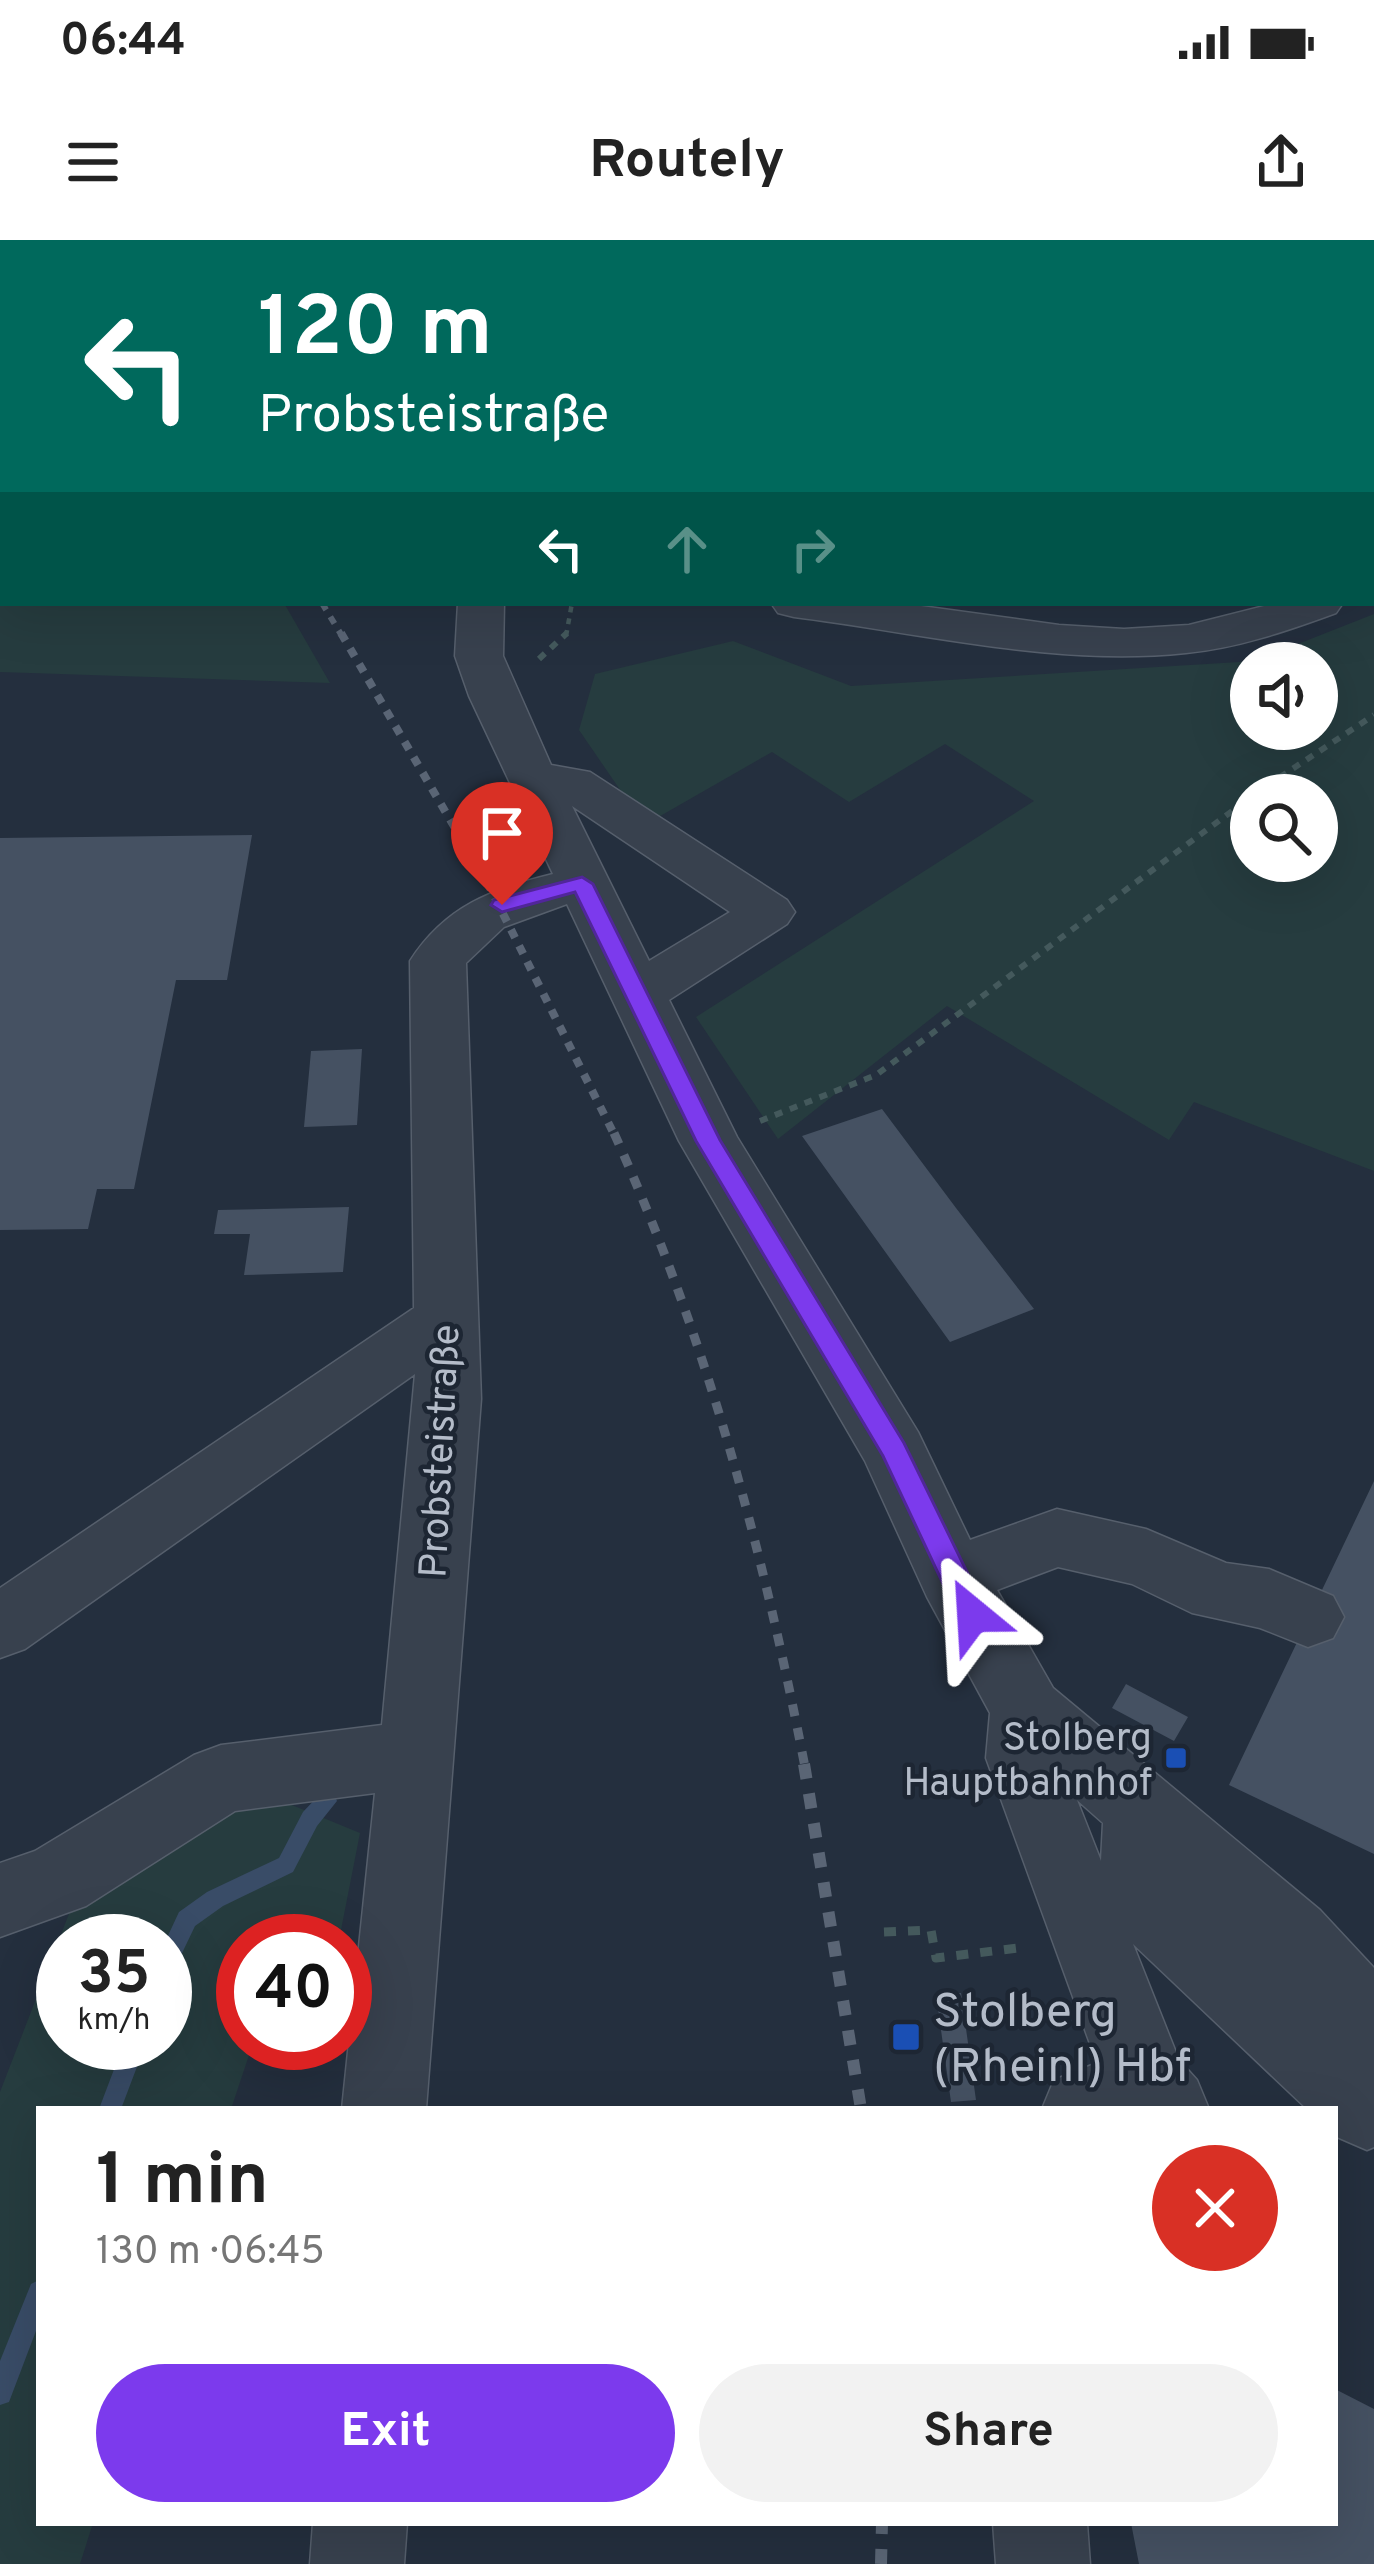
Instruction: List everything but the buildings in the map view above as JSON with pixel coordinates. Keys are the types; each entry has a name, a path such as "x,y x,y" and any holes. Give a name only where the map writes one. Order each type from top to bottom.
{"street":[{"path":"481,606 479,656 530,777 636,995 709,1141 894,1451 952,1576 1027,1711 1142,1806 1139,1873 1154,1911 1362,2097"},
{"path":"814,606 1046,641 1137,645 1210,638 1276,623 1313,606"},
{"path":"530,777 572,783 768,913 636,995"},
{"name":"Probsteistraße","path":"384,2106 448,1399 438,961 464,925 502,905 582,884"},
{"path":"0,1627 447,1318"},
{"path":"952,1576 1058,1538 1146,1558 1217,1592 1255,1629 1300,1633"},
{"path":"1027,1711 1023,1758 1093,1940 1133,2102"},
{"path":"0,1900 58,1880 221,1779 414,1754"},
{"path":"357,2564 360,2526"},
{"path":"1040,2526 1043,2564"}],"path":[{"path":"1282,774 1374,716"},
{"path":"709,1141 876,1076 1230,812"},
{"path":"884,1932 931,1930 936,1958 1093,1940"}],"green space":[{"path":"0,606 286,606 330,683 0,672"},
{"path":"1374,614 1374,1171 1194,1102 1169,1140 947,1006 778,1139 696,1017 1034,801 945,744 849,802 772,752 655,819 625,797 579,730 595,674 733,641 851,686 1230,663 1230,750 1338,750 1338,642 1303,642"},
{"path":"265,1794 360,1833 344,1914 216,1914 216,2070 244,2070 232,2106 36,2106 36,2526 92,2526 80,2564 0,2564 0,2092 36,1999 36,2070 192,2070 192,1914 69,1914 72,1906"}],"waterway":[{"path":"192,1915 215,1899 286,1865 310,1819 327,1801"},
{"path":"111,2106 125,2070"},
{"path":"0,2393 36,2300"}],"railway":[{"path":"324,606 342,636"},
{"path":"341,633 490,888 615,1136"},
{"path":"614,1133 677,1288 728,1444 770,1603 805,1767"},
{"path":"804,1764 861,2106"},
{"path":"881,2564 882,2526"}],"place":[{"name":"Stolberg Hauptbahnhof","path":"1176,1758"},
{"name":"Stolberg (Rheinl) Hbf","path":"906,2037"}],"route":[{"path":"502,905 582,884 709,1141 894,1451 973,1615"}]}
